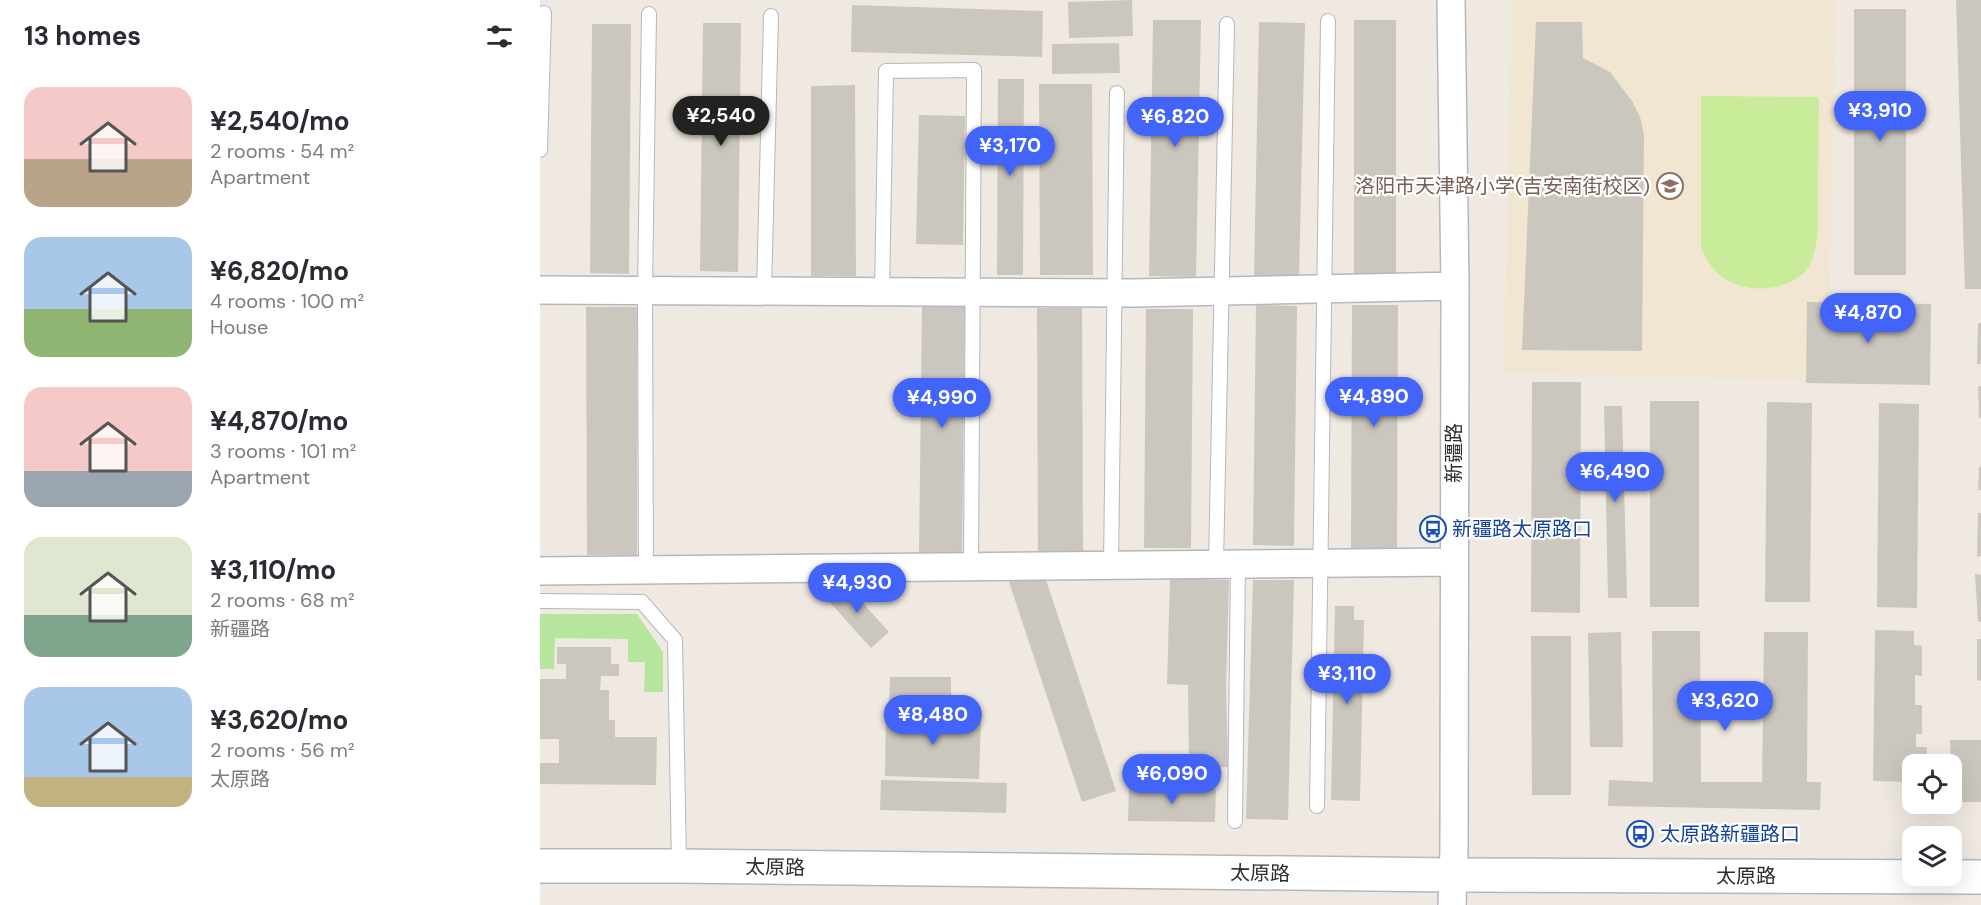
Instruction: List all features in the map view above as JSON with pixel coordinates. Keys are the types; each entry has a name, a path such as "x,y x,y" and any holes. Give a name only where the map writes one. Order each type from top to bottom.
{"main road":[{"name":"太原路","path":"540,866 679,866 1452,890 1981,877"}],"street":[{"name":"新疆路","path":"1450,0 1455,286 1452,890"},
{"path":"540,290 1114,292 1455,286"},
{"path":"540,571 1454,562"}],"lane":[{"path":"540,150 544,13"},
{"path":"646,570 645,291 649,14"},
{"path":"764,291 771,16"},
{"path":"1317,806 1328,21"},
{"path":"1227,24 1221,291 1234,821"},
{"path":"882,292 886,71 974,70 971,567"},
{"path":"1110,566 1117,93"},
{"path":"540,602 642,602 675,640 679,866"}],"shaded area":[{"name":"洛阳市天津路小学(吉安南街校区)","path":"1512,0 1835,0 1828,380 1504,373"}],"green space":[{"path":"1701,96 1819,97 1818,220 1814,254 1807,269 1786,284 1760,289 1726,280 1710,264 1701,248"},
{"path":"540,614 637,614 663,652 663,692 644,692 645,662 628,662 628,639 555,638 554,669 540,669"}],"building":[{"path":"1132,0 1133,36 1069,38 1068,2"},
{"path":"1956,0 1981,0 1981,289 1965,289"},
{"path":"852,5 1043,11 1042,57 851,52"},
{"path":"1854,9 1906,9 1906,275 1854,275"},
{"path":"1153,20 1201,20 1196,277 1149,276"},
{"path":"1354,20 1396,20 1396,277 1354,277"},
{"path":"1259,22 1305,23 1299,278 1254,277"},
{"path":"1536,22 1582,22 1583,58 1610,72 1632,101 1640,117 1644,134 1642,351 1522,350"},
{"path":"703,23 741,23 738,272 700,271"},
{"path":"592,24 631,24 629,274 590,273"},
{"path":"1119,43 1120,73 1052,74 1052,44"},
{"path":"998,79 1024,79 1023,275 997,275"},
{"path":"1039,84 1092,84 1093,275 1040,275"},
{"path":"855,85 856,276 811,276 811,86"},
{"path":"919,115 965,116 963,245 916,244"},
{"path":"1807,302 1931,304 1930,385 1806,383"},
{"path":"922,305 965,305 962,554 919,553"},
{"path":"1256,305 1297,306 1294,546 1253,545"},
{"path":"1352,305 1398,305 1397,550 1351,550"},
{"path":"586,307 637,307 637,555 587,555"},
{"path":"1037,308 1082,308 1083,551 1038,552"},
{"path":"1146,309 1193,309 1191,548 1144,548"},
{"path":"1978,323 1981,323 1981,364 1977,364"},
{"path":"1532,382 1581,382 1580,613 1531,612"},
{"path":"1978,386 1981,386 1981,418 1979,418"},
{"path":"1650,401 1699,401 1699,607 1650,607"},
{"path":"1767,402 1812,403 1810,602 1765,602"},
{"path":"1879,403 1919,404 1917,608 1877,607"},
{"path":"1604,406 1622,406 1627,598 1608,598"},
{"path":"1979,467 1981,467 1981,490 1978,490"},
{"path":"1978,513 1981,513 1981,556 1977,557"},
{"path":"1043,571 1116,791 1082,802 1009,582"},
{"path":"1975,574 1981,575 1981,622 1978,622"},
{"path":"1170,578 1229,580 1226,686 1228,767 1189,768 1188,685 1167,684"},
{"path":"1253,580 1294,580 1288,820 1246,819"},
{"path":"843,581 889,632 871,648 825,597"},
{"path":"1335,606 1354,606 1354,620 1364,620 1360,801 1331,800"},
{"path":"1875,630 1914,631 1914,645 1922,646 1922,676 1915,675 1915,705 1922,705 1922,734 1916,734 1916,747 1927,747 1927,754 1902,754 1902,782 1873,781"},
{"path":"1652,631 1700,631 1701,782 1762,782 1764,632 1808,632 1807,782 1821,782 1820,810 1608,806 1609,780 1653,782"},
{"path":"1621,632 1623,747 1590,747 1588,633"},
{"path":"1531,636 1571,636 1571,795 1532,795"},
{"path":"1977,639 1981,639 1981,681 1977,680"},
{"path":"557,647 611,647 611,664 619,664 619,676 601,676 600,690 609,690 609,720 615,720 615,737 657,737 656,785 540,784 540,763 559,763 559,739 540,739 540,679 566,679 566,664 557,664"},
{"path":"890,677 951,677 951,704 889,703"},
{"path":"886,713 981,716 979,779 885,776"},
{"path":"1950,740 1981,740 1981,802 1962,802 1962,754 1950,754"},
{"path":"881,780 1007,783 1006,813 880,810"},
{"path":"1129,787 1216,789 1215,822 1128,821"}],"place":[{"name":"洛阳市天津路小学(吉安南街校区)","path":"1670,186"},
{"name":"新疆路太原路口","path":"1433,529"},
{"name":"太原路新疆路口","path":"1640,834"}]}
